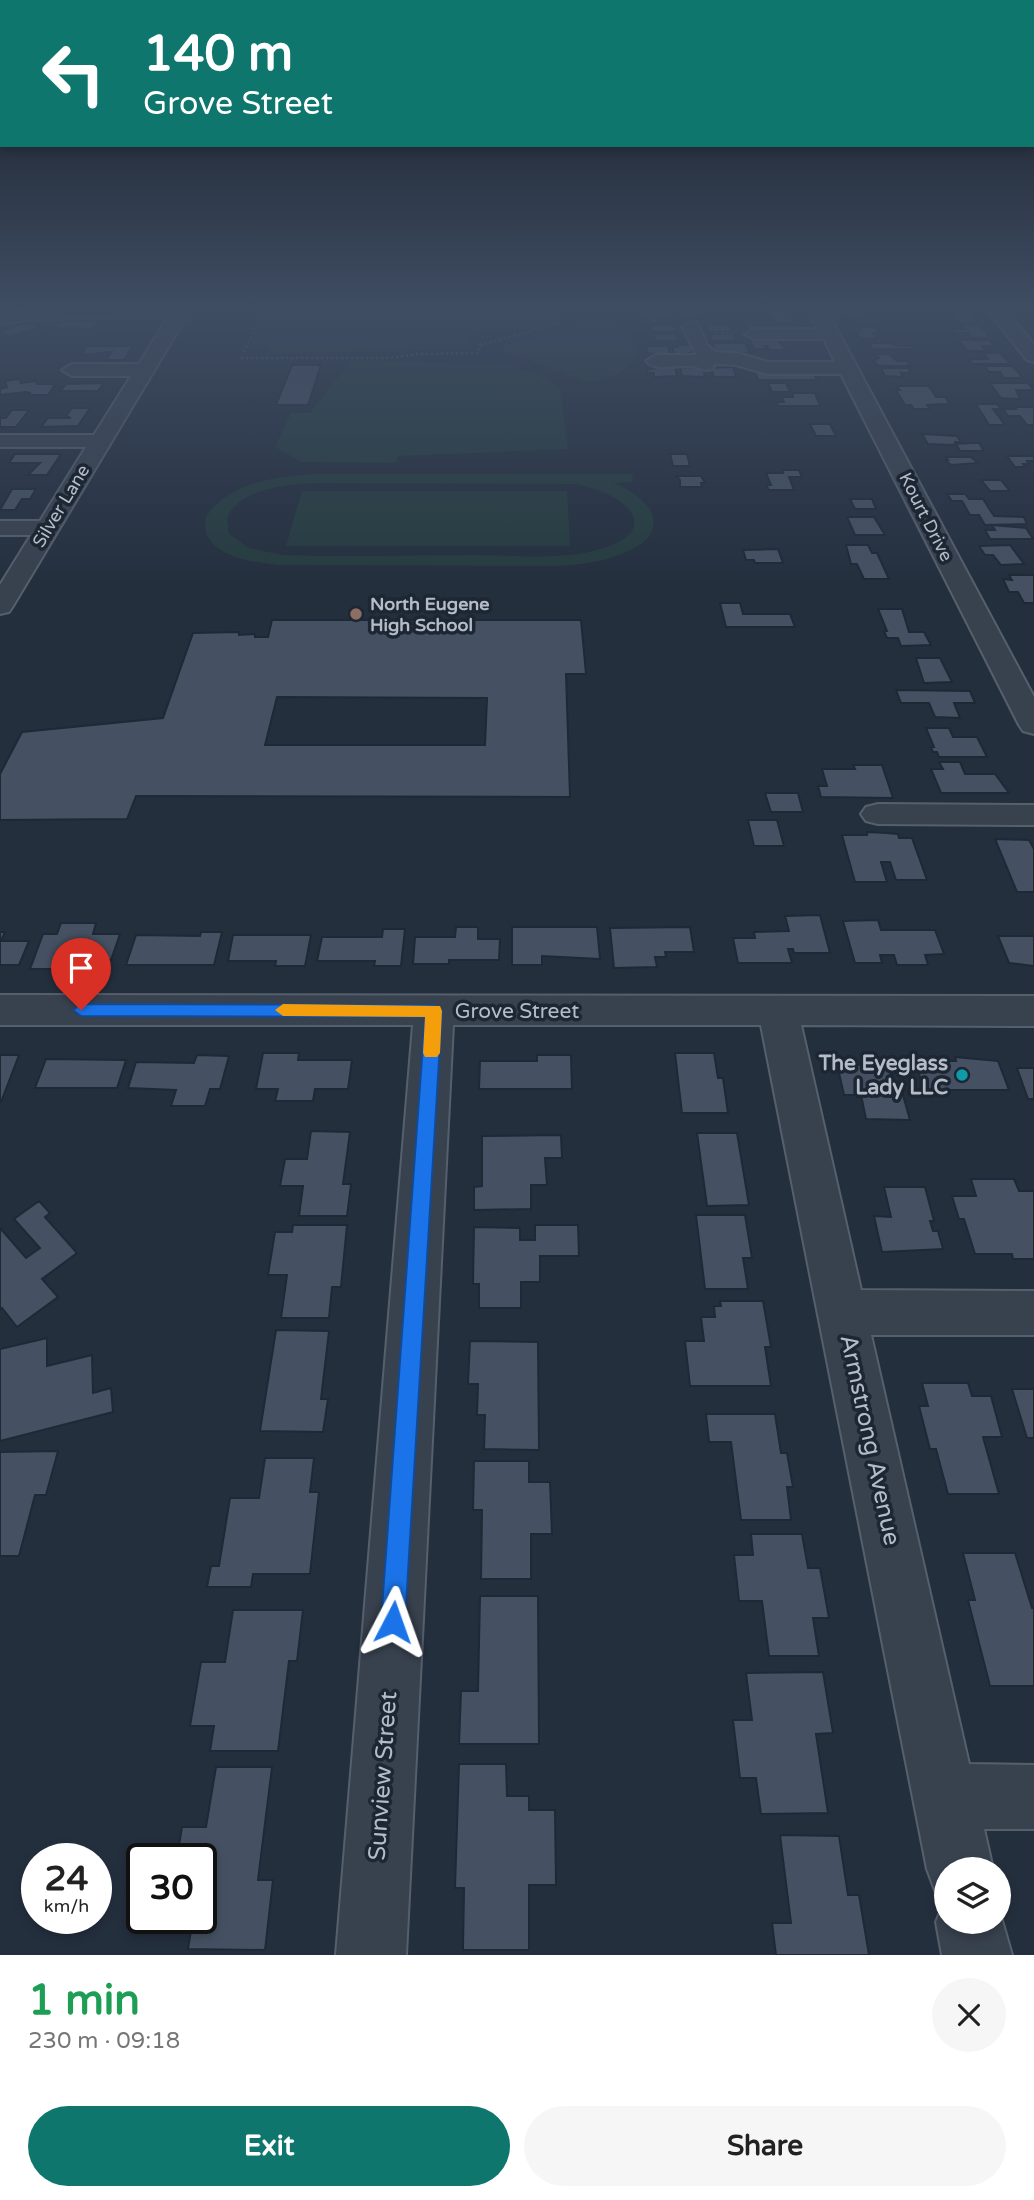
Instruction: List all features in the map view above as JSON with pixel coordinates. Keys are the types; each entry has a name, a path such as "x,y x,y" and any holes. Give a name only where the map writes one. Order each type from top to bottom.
{"street":[{"name":"Silver Lane","path":"0,606 126,400"},
{"name":"Kourt Drive","path":"865,400 1034,725"},
{"path":"0,441 101,441"},
{"path":"0,528 48,528"},
{"path":"878,814 1034,815"},
{"name":"Grove Street","path":"0,1010 1034,1011"},
{"name":"Sunview Street","path":"371,1955 434,1011"},
{"name":"Armstrong Avenue","path":"778,1011 958,1857"},
{"path":"844,1312 1034,1313"},
{"path":"945,1796 1034,1797"},
{"path":"973,1934 977,1955"}],"green space":[{"path":"320,400 562,400 568,449 398,456 396,463 302,462 275,447 291,413 310,413"},
{"path":"632,474 633,482 613,483 642,500 654,520 646,540 634,548 601,560 556,566 277,565 241,559 218,548 210,540 206,530 206,517 228,495 256,483 304,475","holes":["575,484 594,489 624,504 632,514 634,524 629,534 616,543 593,551 535,556 283,555 249,548 229,534 227,517 234,507 254,494 292,485"]},
{"path":"302,491 567,491 570,546 286,546"}],"building":[{"path":"278,400 310,400 308,405 276,405"},
{"path":"818,400 820,406 778,406 777,402"},
{"path":"902,400 947,400 950,404 927,405 930,409 914,409 911,405 905,405"},
{"path":"976,404 997,404 1001,409 993,409 1005,425 989,425"},
{"path":"1015,407 1034,407 1034,425 1027,425 1020,416 1008,416 1003,409 1016,409"},
{"path":"72,408 90,408 78,426 41,427 48,418 71,418 66,416"},
{"path":"12,410 29,410 16,427 0,427 0,418 6,418"},
{"path":"810,424 830,424 836,436 816,436"},
{"path":"922,434 957,436 961,442 955,442 954,445 928,444"},
{"path":"979,443 984,451 960,451 956,444"},
{"path":"15,454 61,454 47,475 28,475 40,463 9,463"},
{"path":"670,454 687,454 690,466 673,466"},
{"path":"1007,456 1034,456 1034,461 1027,461 1029,464 1023,464 1025,467 1015,467"},
{"path":"946,457 971,457 978,463 951,465 945,460 948,460"},
{"path":"782,470 799,470 802,477 789,477 794,490 769,490 766,485 771,485 766,473 783,473"},
{"path":"677,476 701,476 705,483 701,483 702,487 680,487"},
{"path":"981,480 1001,480 1010,491 990,491"},
{"path":"12,489 36,489 30,499 22,499 15,510 0,510"},
{"path":"947,494 965,494 969,499 983,499 994,516 1024,517 1027,524 985,525 979,515 970,515 962,501 952,501"},
{"path":"850,499 872,499 876,509 855,509"},
{"path":"847,517 874,517 885,535 855,535"},
{"path":"992,525 1026,528 1033,539 990,539 985,530 995,530"},
{"path":"846,545 868,545 872,553 877,553 889,579 864,579 857,564 851,564"},
{"path":"1010,545 1024,564 1001,565 993,555 985,555 979,546"},
{"path":"778,549 783,563 755,563 754,560 746,560 743,550"},
{"path":"1009,575 1034,575 1034,603 1024,603 1018,592 1009,592 1003,579 1012,580"},
{"path":"720,603 740,603 743,614 790,614 795,627 726,627"},
{"path":"878,609 902,609 909,632 924,632 931,645 901,646 898,638 887,638"},
{"name":"North Eugene High School","path":"272,620 581,620 586,674 566,674 570,797 136,796 127,819 0,820 0,774 22,732 163,718 193,633 239,632 239,635 268,637","holes":["277,697 487,698 485,745 265,745"]},
{"path":"916,658 940,658 952,682 924,683"},
{"path":"896,690 970,691 975,703 954,703 960,718 935,717 929,703 901,703"},
{"path":"926,728 949,728 953,737 977,737 987,757 939,757 937,752 933,752 931,747 934,747"},
{"path":"939,762 960,762 965,774 995,774 1009,793 941,793 931,769 943,769"},
{"path":"853,765 882,765 893,798 821,797 818,786 827,786 822,769 855,769"},
{"path":"765,793 798,793 803,812 771,812"},
{"path":"748,820 777,820 784,846 754,846"},
{"path":"867,832 898,834 899,838 912,838 927,880 896,880 890,862 881,862 887,882 855,882 842,835 867,835"},
{"path":"995,839 1029,840 1034,849 1034,892 1017,892"},
{"path":"820,915 830,953 794,953 793,949 788,949 792,963 738,963 733,938 755,938 754,932 789,931 785,916"},
{"path":"878,920 881,930 935,930 944,954 925,955 928,965 897,965 894,955 880,955 882,963 855,963 843,921"},
{"path":"61,923 96,923 93,934 120,934 111,960 65,960 62,969 30,969 43,934 57,934"},
{"path":"456,927 478,927 478,939 500,939 499,960 449,960 449,964 413,964 415,937 455,937"},
{"path":"512,927 597,927 600,959 542,956 542,965 512,965"},
{"path":"690,927 694,952 665,952 666,957 655,957 657,967 614,968 610,928"},
{"path":"383,929 405,929 401,966 374,966 375,961 317,961 322,937 382,937"},
{"path":"0,932 5,932 1,941 29,941 19,965 0,965"},
{"path":"201,932 222,932 214,965 126,965 136,935 200,936"},
{"path":"233,935 311,935 305,966 275,966 276,961 228,961"},
{"path":"998,936 1034,936 1034,966 1009,963"},
{"path":"263,1053 299,1053 298,1060 352,1060 348,1089 315,1089 313,1101 275,1101 278,1089 256,1089"},
{"path":"675,1053 714,1053 718,1078 723,1078 728,1113 682,1113"},
{"path":"0,1055 19,1055 1,1102 0,1102"},
{"path":"197,1055 229,1056 220,1089 210,1089 205,1106 171,1106 176,1090 128,1088 136,1062 194,1063"},
{"path":"537,1055 571,1055 572,1089 479,1089 480,1061 537,1061"},
{"name":"The Eyeglass Lady LLC","path":"955,1057 998,1061 1009,1090 924,1090 915,1061 956,1061"},
{"path":"46,1059 126,1060 117,1088 35,1088"},
{"path":"837,1064 889,1065 895,1088 901,1088 910,1120 866,1119 861,1095 844,1095"},
{"path":"1017,1068 1034,1068 1034,1099 1028,1099"},
{"path":"311,1131 350,1132 343,1184 351,1184 347,1216 299,1216 303,1186 280,1186 285,1159 307,1159"},
{"path":"697,1133 737,1133 749,1205 707,1206"},
{"path":"561,1135 562,1158 545,1158 547,1185 531,1185 531,1209 474,1210 474,1187 482,1186 482,1136"},
{"path":"971,1179 1014,1179 1019,1191 1034,1191 1034,1259 1013,1259 1012,1254 975,1254 964,1219 959,1219 952,1196 976,1196"},
{"path":"884,1187 925,1187 934,1221 930,1221 933,1231 938,1231 943,1249 882,1252 874,1216 891,1217"},
{"path":"39,1201 50,1213 45,1217 77,1253 42,1279 58,1297 17,1327 2,1308 0,1310 0,1228 26,1258 40,1248 14,1219"},
{"path":"696,1215 745,1215 752,1258 743,1258 748,1289 705,1289"},
{"path":"293,1225 347,1225 341,1287 332,1287 329,1318 281,1318 287,1275 268,1275 275,1232 292,1232"},
{"path":"535,1225 578,1225 579,1256 540,1256 540,1282 521,1282 521,1308 479,1308 479,1284 473,1284 474,1227 520,1228 520,1240 535,1240"},
{"path":"720,1301 763,1301 771,1347 765,1347 771,1386 690,1386 685,1341 704,1341 701,1317 715,1317 714,1306 721,1306"},
{"path":"276,1330 329,1331 321,1399 328,1399 323,1432 260,1431"},
{"path":"47,1338 47,1366 92,1355 93,1393 111,1388 113,1412 0,1441 0,1349"},
{"path":"470,1341 538,1342 539,1450 484,1449 485,1415 477,1415 478,1384 468,1384"},
{"path":"922,1383 968,1383 972,1396 991,1396 1002,1437 983,1437 999,1494 948,1494 936,1449 930,1449 919,1406 928,1406"},
{"path":"1012,1389 1034,1389 1034,1438 1027,1438"},
{"path":"706,1414 775,1414 781,1453 787,1453 793,1487 787,1487 791,1520 741,1520 731,1442 709,1442"},
{"path":"58,1451 46,1495 35,1495 19,1556 0,1556 0,1452"},
{"path":"265,1458 314,1458 310,1492 319,1492 310,1574 253,1574 251,1587 207,1587 211,1566 219,1566 230,1498 259,1498"},
{"path":"474,1461 529,1461 529,1482 550,1482 552,1534 531,1534 531,1579 481,1579 482,1510 473,1510"},
{"path":"751,1534 802,1534 808,1568 820,1568 829,1618 813,1618 819,1656 769,1656 762,1601 739,1601 734,1555 753,1555"},
{"path":"963,1553 1015,1553 1034,1608 1034,1686 990,1686 968,1600 975,1600"},
{"path":"480,1596 538,1596 539,1744 459,1744 461,1691 478,1691"},
{"path":"233,1610 303,1610 297,1661 289,1661 278,1751 210,1751 214,1726 190,1726 201,1662 225,1662"},
{"path":"823,1672 833,1733 816,1734 828,1813 761,1814 756,1778 740,1778 733,1720 752,1720 746,1673"},
{"path":"459,1764 506,1764 507,1796 529,1796 529,1810 555,1810 556,1885 529,1885 529,1950 463,1950 464,1888 455,1888"},
{"path":"216,1767 272,1767 258,1880 273,1880 265,1950 188,1949 190,1934 217,1934 217,1843 179,1843 182,1827 206,1827"},
{"path":"780,1835 839,1836 848,1895 859,1895 869,1955 776,1955 772,1923 791,1923"}],"slow traffic":[{"path":"283,1010 434,1011 431,1053"}],"place":[{"name":"North Eugene High School","path":"356,614"},
{"name":"The Eyeglass Lady LLC","path":"962,1075"}],"route":[{"path":"81,1010 434,1011 393,1622"}]}
